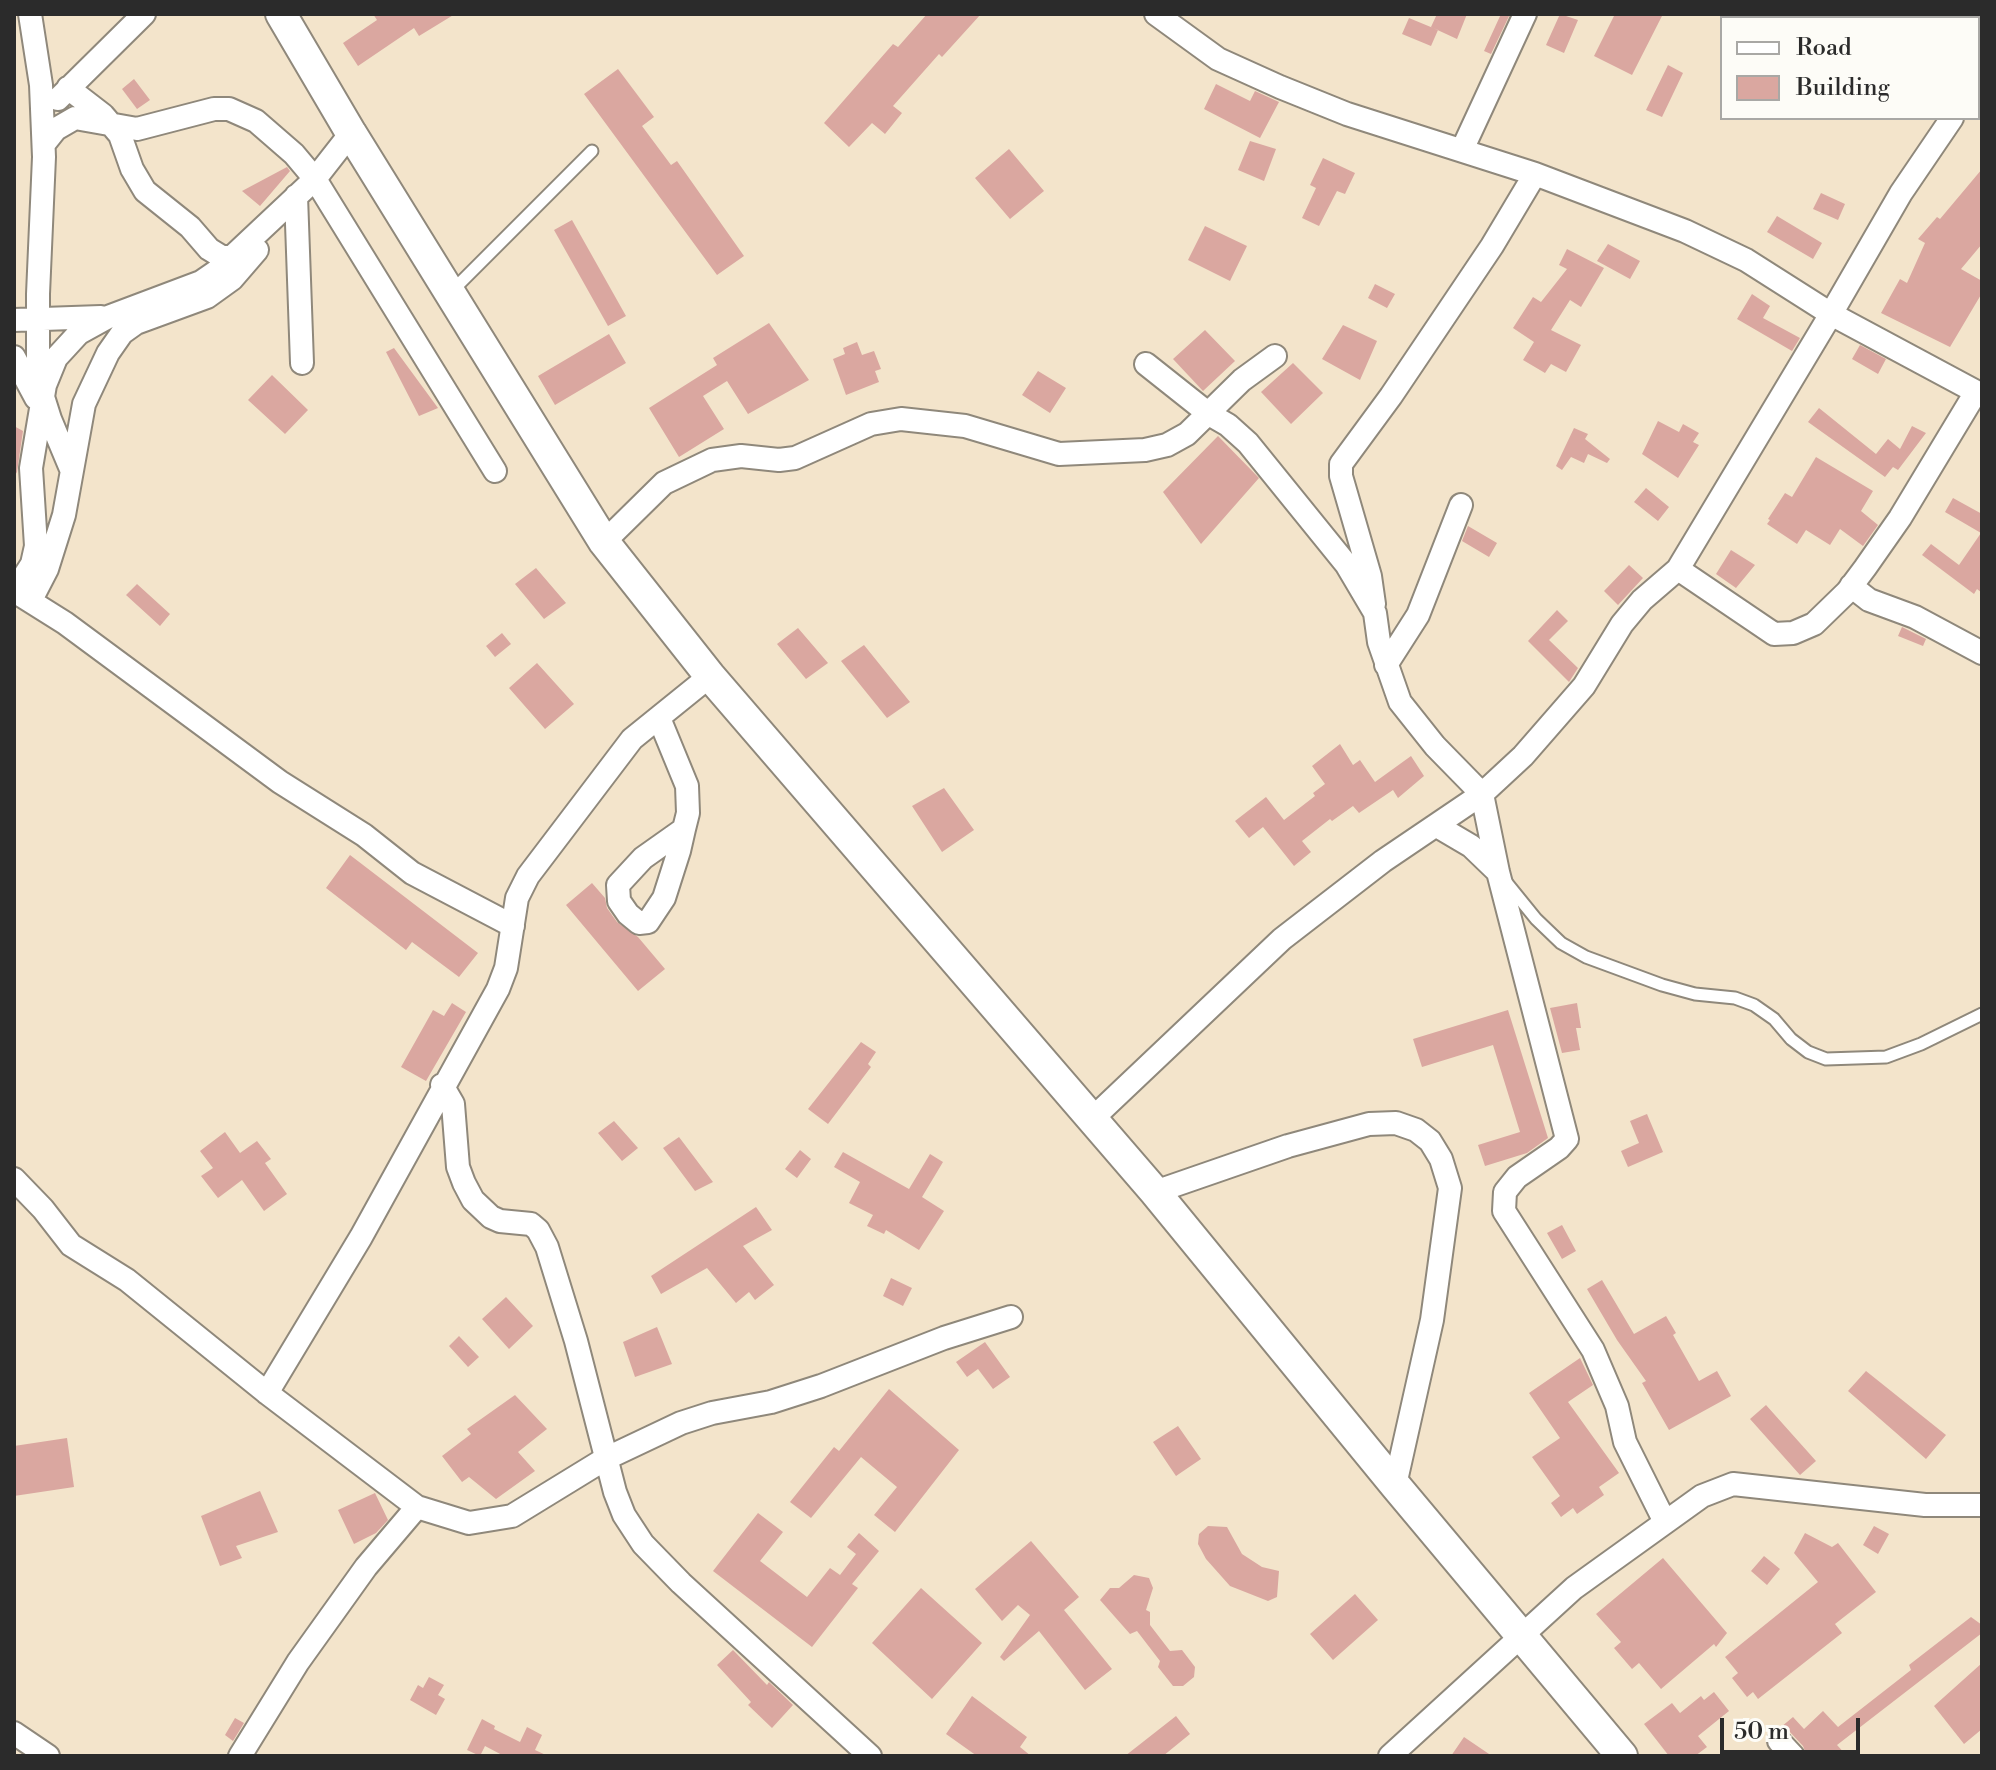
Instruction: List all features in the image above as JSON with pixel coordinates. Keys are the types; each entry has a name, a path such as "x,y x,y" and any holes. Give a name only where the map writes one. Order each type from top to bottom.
{"street":[{"path":"30,14 38,50 44,144 37,321 41,403"},
{"path":"43,114 144,14"},
{"path":"281,14 604,542 710,676 1155,1192 1622,1756"},
{"path":"1156,14 1218,59 1280,87 1347,114 1535,174 1685,231 1746,260 1831,314 1979,394 1900,518 1851,586 1814,624 1793,633 1774,634 1678,569"},
{"path":"1462,150 1525,14"},
{"path":"68,88 103,115 120,135 132,169 145,191 184,222 216,254 233,257"},
{"path":"44,144 56,129 75,118 137,129 196,112 229,109 256,121 294,154 315,179 495,471"},
{"path":"1091,1120 1282,939 1383,861 1482,794 1523,756 1584,686 1622,624 1642,600 1678,569 1901,193 1951,120"},
{"path":"20,592 21,581 32,564 36,546 31,468 41,403 50,368 64,347 79,333 108,317 201,282 233,257 315,179 351,133"},
{"path":"1535,174 1492,246 1341,464 1341,476 1370,576 1379,642 1400,702 1435,746 1482,794 1498,872 1567,1139 1517,1177 1505,1192 1504,1211 1593,1350 1617,1406 1625,1442 1665,1522"},
{"path":"290,202 302,363"},
{"path":"20,592 58,537 70,492 84,404 108,353 122,333 150,317 207,297 232,279 252,258 290,202"},
{"path":"14,320 108,317"},
{"path":"604,542 664,483 712,460 741,456 779,460 795,458 871,424 901,419 965,426 1059,454 1145,450 1167,445 1187,434 1242,380 1275,356"},
{"path":"14,357 41,403 72,470"},
{"path":"1146,364 1248,443 1346,564 1375,613"},
{"path":"1386,665 1418,615 1461,505"},
{"path":"1851,586 1869,600 1915,617 1982,653"},
{"path":"20,592 280,782 364,835 412,873 513,926"},
{"path":"267,1393 361,1237 442,1085 498,989 506,968 517,898 528,876 632,739 710,676"},
{"path":"659,718 687,786 688,813 684,829"},
{"path":"1437,826 1471,846 1498,872"},
{"path":"442,1085 453,1104 458,1167 473,1200 491,1217 511,1223 523,1221 531,1224 542,1237 576,1341 605,1459 624,1515 643,1544 681,1583 870,1756"},
{"path":"1155,1192 1288,1146 1369,1124 1396,1123 1416,1130 1430,1141 1441,1159 1450,1188 1432,1320 1395,1485"},
{"path":"14,1179 71,1245 127,1280 267,1393 417,1507 469,1523 512,1516 605,1459 681,1423 783,1398 944,1338 1011,1317"},
{"path":"1390,1756 1574,1588 1702,1496 1733,1484 1925,1505 1982,1505"},
{"path":"240,1756 298,1662 366,1567 417,1507"},
{"path":"14,1733 48,1756"}],"lane":[{"path":"450,294 592,151"},
{"path":"1498,872 1536,919 1561,943 1586,957 1662,985 1695,994 1735,998 1754,1005 1774,1019 1791,1039 1808,1052 1826,1059 1886,1057 1921,1044 1982,1014"}],"building":[{"path":"373,14 455,14 419,36 414,28 358,66 343,43 377,20"},
{"path":"927,14 981,14 942,57 939,54 893,106 902,113 885,134 872,123 849,147 824,123 893,44 898,47"},
{"path":"1437,14 1467,14 1457,39 1431,27"},
{"path":"1501,14 1510,14 1491,54 1484,51"},
{"path":"1560,14 1578,20 1564,53 1546,45"},
{"path":"1615,14 1663,14 1632,75 1594,56"},
{"path":"1409,18 1438,30 1431,46 1402,34"},
{"path":"1668,65 1683,73 1662,117 1646,110"},
{"path":"618,69 654,117 642,126 671,165 677,161 744,256 717,275 584,94"},
{"path":"134,79 150,100 137,109 122,89"},
{"path":"1216,84 1250,101 1255,91 1279,102 1260,138 1204,109"},
{"path":"1250,141 1276,149 1264,181 1238,170"},
{"path":"1009,149 1044,191 1010,219 975,178"},
{"path":"1323,158 1355,173 1345,194 1337,191 1319,226 1302,218 1316,188 1310,185"},
{"path":"287,167 290,171 260,206 242,191"},
{"path":"1982,169 1982,244 1961,269 1982,281 1982,293 1950,347 1881,313 1900,279 1907,283 1925,243 1918,239 1937,217 1940,219"},
{"path":"1821,193 1845,204 1838,220 1813,209"},
{"path":"1777,216 1822,243 1813,259 1767,232"},
{"path":"572,220 626,316 608,326 554,230"},
{"path":"1205,226 1247,246 1230,281 1188,260"},
{"path":"1608,244 1640,261 1630,279 1597,261"},
{"path":"1567,249 1604,268 1581,307 1570,300 1551,330 1581,345 1566,372 1551,364 1545,373 1523,360 1534,342 1513,328 1533,297 1541,302 1567,269 1559,265"},
{"path":"1375,284 1395,294 1387,308 1368,298"},
{"path":"1752,294 1770,306 1763,318 1800,338 1792,351 1737,319"},
{"path":"769,323 809,380 748,414 727,381 703,396 724,429 679,457 649,408 717,365 713,358"},
{"path":"1343,325 1377,341 1360,380 1322,359"},
{"path":"1205,330 1235,361 1203,391 1173,359"},
{"path":"609,334 626,363 555,405 538,376"},
{"path":"857,342 862,355 874,351 881,369 875,371 879,382 846,395 833,359 845,354 843,348"},
{"path":"1860,345 1886,359 1878,374 1852,359"},
{"path":"394,348 438,408 419,416 386,352"},
{"path":"1293,363 1323,393 1291,424 1261,392"},
{"path":"1038,371 1066,388 1050,413 1022,395"},
{"path":"272,375 308,410 285,434 248,400"},
{"path":"1819,408 1876,454 1888,439 1900,449 1912,426 1926,433 1898,470 1893,467 1885,477 1808,422"},
{"path":"1658,421 1679,432 1683,424 1699,433 1693,442 1699,445 1678,478 1642,454"},
{"path":"14,426 23,431 14,477"},
{"path":"1574,428 1588,434 1585,439 1610,459 1607,463 1588,454 1584,463 1571,457 1562,470 1556,466"},
{"path":"1218,436 1259,478 1201,544 1163,492"},
{"path":"1816,457 1873,491 1861,511 1878,525 1863,546 1840,529 1830,545 1806,530 1797,544 1767,524 1785,493 1792,497"},
{"path":"1646,488 1669,507 1658,521 1634,502"},
{"path":"1953,498 1982,514 1982,593 1977,589 1974,594 1922,555 1931,544 1959,565 1981,533 1945,512"},
{"path":"1468,526 1497,543 1489,557 1462,541"},
{"path":"1731,550 1755,565 1736,588 1716,574"},
{"path":"1629,565 1643,578 1618,605 1604,591"},
{"path":"536,568 566,603 544,619 515,584"},
{"path":"137,584 170,614 160,626 126,595"},
{"path":"1557,610 1568,621 1549,640 1578,668 1569,682 1528,641"},
{"path":"1902,627 1926,639 1923,646 1898,636"},
{"path":"798,628 828,663 806,679 777,644"},
{"path":"502,633 511,644 495,657 486,646"},
{"path":"864,645 910,702 887,718 841,661"},
{"path":"537,663 574,704 545,729 509,688"},
{"path":"1340,744 1353,765 1360,760 1375,782 1411,756 1424,776 1398,798 1393,790 1359,813 1353,806 1332,821 1330,819 1302,841 1311,852 1294,866 1263,827 1249,838 1235,821 1266,797 1284,820 1315,796 1313,793 1325,784 1312,766"},
{"path":"944,788 974,830 942,852 912,806"},
{"path":"350,855 478,953 459,977 412,942 406,950 326,888"},
{"path":"592,883 605,898 607,908 617,922 638,937 665,969 638,991 566,905"},
{"path":"452,1003 466,1012 426,1081 401,1067 433,1010 444,1016"},
{"path":"1577,1003 1581,1028 1576,1028 1580,1050 1562,1053 1550,1008"},
{"path":"1508,1010 1548,1138 1527,1153 1485,1166 1478,1145 1520,1132 1493,1045 1422,1067 1413,1039"},
{"path":"861,1042 876,1052 868,1064 871,1067 828,1124 808,1109"},
{"path":"1647,1114 1663,1152 1628,1167 1621,1151 1639,1143 1630,1121"},
{"path":"614,1121 638,1148 622,1161 598,1133"},
{"path":"225,1132 240,1153 257,1141 271,1159 265,1163 287,1194 264,1211 242,1180 218,1198 201,1176 213,1168 200,1151"},
{"path":"679,1137 713,1182 695,1191 663,1148"},
{"path":"800,1150 811,1159 797,1178 785,1169"},
{"path":"843,1152 909,1189 930,1154 943,1162 922,1197 944,1211 919,1250 886,1230 884,1234 867,1226 873,1215 849,1203 860,1182 834,1167"},
{"path":"756,1207 772,1230 743,1246 774,1285 755,1300 749,1292 736,1303 707,1268 661,1294 651,1276"},
{"path":"1562,1225 1576,1251 1562,1259 1547,1233"},
{"path":"891,1278 912,1288 903,1306 883,1296"},
{"path":"1602,1280 1634,1334 1666,1316 1699,1381 1717,1371 1731,1396 1669,1430 1642,1383 1646,1381 1587,1289"},
{"path":"506,1297 533,1326 509,1349 482,1319"},
{"path":"657,1327 672,1364 635,1377 623,1342"},
{"path":"459,1336 479,1357 468,1367 449,1346"},
{"path":"985,1342 1010,1377 993,1389 978,1369 967,1377 956,1362"},
{"path":"1580,1358 1593,1385 1568,1402 1619,1473 1599,1487 1604,1495 1577,1514 1573,1508 1561,1517 1551,1503 1560,1496 1532,1457 1560,1438 1529,1393"},
{"path":"1866,1371 1946,1435 1926,1459 1848,1391"},
{"path":"889,1389 959,1450 895,1532 874,1515 897,1487 861,1457 811,1518 790,1502 834,1447 839,1451"},
{"path":"515,1395 547,1429 518,1452 535,1471 496,1499 469,1477 462,1482 442,1456 471,1434 467,1429"},
{"path":"1766,1405 1816,1461 1800,1475 1750,1419"},
{"path":"1178,1426 1201,1459 1176,1476 1153,1442"},
{"path":"67,1438 74,1487 14,1496 14,1446"},
{"path":"260,1491 278,1532 236,1546 242,1558 220,1566 201,1516"},
{"path":"375,1493 388,1520 376,1533 354,1544 338,1510"},
{"path":"758,1513 783,1532 760,1561 807,1597 830,1568 840,1575 856,1554 847,1547 859,1533 879,1551 852,1584 858,1588 812,1647 713,1571"},
{"path":"1208,1526 1227,1527 1242,1554 1262,1567 1279,1571 1277,1597 1268,1601 1230,1586 1206,1559 1198,1544 1199,1534"},
{"path":"1874,1526 1889,1534 1878,1554 1863,1545"},
{"path":"1805,1533 1832,1547 1838,1543 1876,1592 1835,1624 1842,1633 1758,1699 1753,1692 1747,1697 1732,1678 1738,1673 1725,1657 1818,1582 1794,1553"},
{"path":"1031,1541 1079,1597 1064,1610 1112,1669 1085,1690 1039,1631 1004,1661 1000,1657 1030,1615 1018,1605 1002,1621 975,1589"},
{"path":"1764,1556 1780,1569 1767,1585 1751,1571"},
{"path":"1663,1558 1727,1633 1716,1647 1714,1644 1661,1689 1639,1663 1632,1669 1614,1648 1621,1642 1596,1614"},
{"path":"1134,1575 1149,1578 1153,1588 1146,1610 1150,1612 1150,1625 1170,1651 1182,1650 1195,1667 1194,1677 1183,1686 1173,1686 1158,1667 1160,1661 1137,1631 1130,1634 1100,1600 1110,1588 1119,1588"},
{"path":"921,1588 982,1643 932,1699 872,1643"},
{"path":"1355,1594 1378,1620 1333,1660 1310,1634"},
{"path":"1971,1617 1982,1625 1982,1633 1837,1745 1847,1756 1807,1756 1803,1746 1781,1727 1793,1717 1804,1729 1823,1711 1838,1727 1911,1670 1909,1665"},
{"path":"733,1650 767,1685 769,1682 793,1705 772,1728 748,1705 751,1702 717,1665"},
{"path":"1982,1663 1982,1729 1964,1744 1934,1706"},
{"path":"429,1677 444,1685 438,1695 445,1699 436,1715 410,1700 418,1685 423,1688"},
{"path":"1714,1692 1729,1711 1698,1736 1707,1747 1695,1756 1669,1756 1644,1724 1672,1703 1680,1713 1701,1696 1704,1700"},
{"path":"972,1696 1027,1737 1020,1747 1031,1756 977,1756 946,1734"},
{"path":"1176,1716 1190,1734 1163,1756 1125,1756"},
{"path":"235,1718 244,1723 233,1741 225,1735"},
{"path":"482,1719 520,1742 527,1727 542,1735 535,1750 548,1756 504,1756 485,1746 480,1756 467,1750"},
{"path":"1464,1737 1492,1756 1451,1756"}]}
